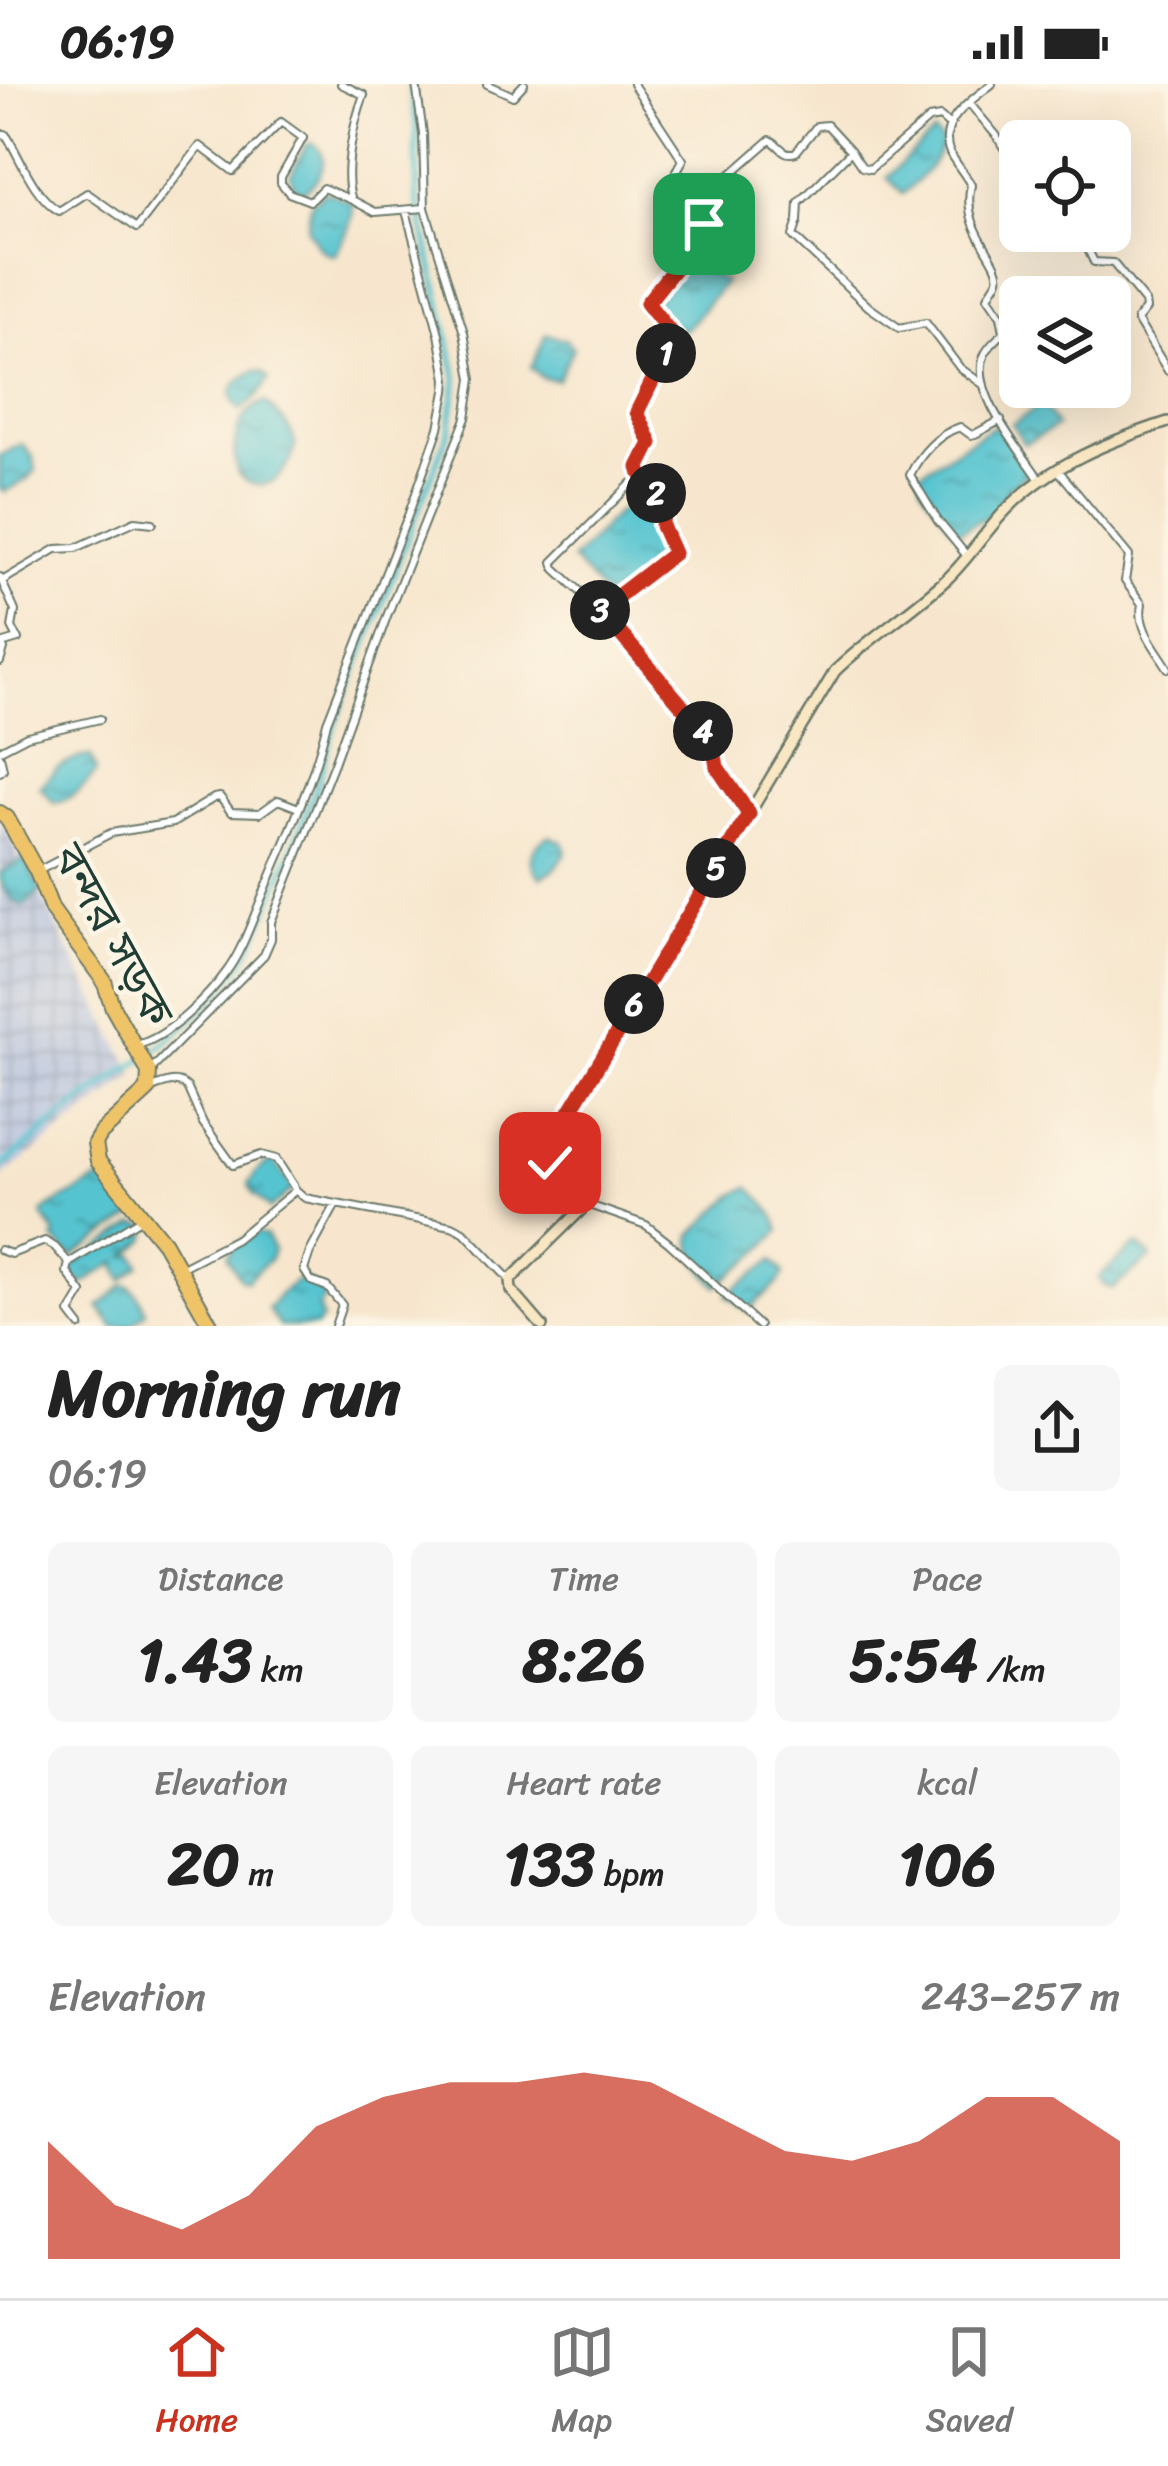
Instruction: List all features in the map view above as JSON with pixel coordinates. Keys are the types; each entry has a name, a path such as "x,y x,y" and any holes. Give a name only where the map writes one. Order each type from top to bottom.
{"highway":[{"name":"বন্দর সড়ক","path":"0,813 37,872 52,910 104,981 113,1008 147,1069 148,1090 95,1143 98,1161 164,1243 211,1326"}],"street":[{"path":"341,84 364,95 348,170 352,200"},
{"path":"147,1069 264,955 271,922 466,418 472,379 464,333 425,208 416,84"},
{"path":"487,84 513,96 524,84"},
{"path":"633,84 683,160 674,181 711,212"},
{"path":"992,84 969,103 946,137 951,155 971,185 968,203 974,229 998,272 988,296 1004,332 984,357 988,400 1040,480"},
{"path":"969,103 999,142"},
{"path":"711,212 705,197 770,140 792,153 821,124 870,169 934,116 946,120 949,127"},
{"path":"0,134 8,138 53,209 59,211 87,193 137,228 200,146 233,171 280,122 303,138 281,177 290,193 310,201 323,188 375,212 425,208"},
{"path":"851,151 799,203 793,236 869,307 899,328 926,323 960,368 984,385"},
{"path":"134,1048 178,1023 228,970 298,808 439,428 446,391 439,334 406,211"},
{"path":"600,610 674,553 662,526 663,503 641,474 641,459 651,443 637,412 674,337 647,303 711,212"},
{"path":"1088,252 1097,264 1113,263 1145,302 1146,309 1137,320 1168,371"},
{"path":"967,556 910,475 945,433 960,428 975,434 1001,420"},
{"path":"759,1326 646,1226 587,1204 550,1163 547,1150 835,671 945,580 1012,503 1040,480 1120,437 1168,422"},
{"path":"1058,470 1130,556 1126,581 1142,604 1143,627 1168,668"},
{"path":"641,474 553,562 701,728 714,749 717,767 749,814"},
{"path":"0,662 1,644 18,639 12,627 15,611 1,579 56,548 76,548 135,521 153,523"},
{"path":"0,772 0,753 40,732 100,719"},
{"path":"37,872 111,833 173,823 214,798 225,801 231,812 260,813 278,800 298,808"},
{"path":"148,1090 171,1081 182,1083 233,1165 261,1155 276,1159 305,1198 464,1232 511,1280 511,1290 542,1326"},
{"path":"178,1269 236,1239 296,1190"},
{"path":"335,1326 342,1305 304,1270 336,1204"},
{"path":"511,1280 587,1204"},
{"path":"80,1326 70,1313 82,1294 67,1272 69,1263 143,1217"},
{"path":"0,1250 10,1254 45,1241 69,1263"}],"shaded area":[{"path":"0,819 135,1075 0,1178"}],"water":[{"path":"934,133 943,143 940,151 903,194 887,177"},
{"path":"314,143 322,156 322,169 302,192 290,176 307,144"},
{"path":"326,191 352,203 348,229 336,254 331,255 307,230 311,204"},
{"path":"685,263 725,282 681,331 652,305"},
{"path":"546,334 565,339 573,348 557,380 543,378 531,368"},
{"path":"254,371 269,379 240,410 231,392"},
{"path":"265,402 290,430 295,446 281,474 260,485 238,474 235,442 247,414"},
{"path":"1037,408 1046,408 1057,426 1024,444 1012,424"},
{"path":"992,427 1000,428 1027,474 1007,489 1001,509 960,531 953,529 922,487 919,473"},
{"path":"22,444 36,470 4,492 0,489 0,456"},
{"path":"627,508 667,546 666,555 648,573 606,597 572,560"},
{"path":"91,757 96,771 78,792 54,803 40,787 57,768"},
{"path":"549,836 563,842 566,852 555,869 541,877 532,855"},
{"path":"25,859 41,891 23,906 7,892 0,873"},
{"path":"273,1159 293,1189 270,1209 249,1184"},
{"path":"105,1177 137,1214 72,1257 54,1239 56,1234 42,1215"},
{"path":"749,1187 772,1213 780,1231 717,1286 696,1256 692,1235"},
{"path":"135,1224 144,1225 148,1232 146,1240 127,1256 135,1255 140,1265 123,1280 115,1265 119,1261 82,1284 73,1275 71,1267"},
{"path":"257,1232 266,1236 273,1250 270,1259 246,1281 227,1256"},
{"path":"1137,1244 1152,1257 1112,1289 1104,1285 1099,1278"},
{"path":"773,1260 784,1273 748,1312 727,1295"},
{"path":"299,1279 325,1298 318,1307 322,1319 316,1326 279,1326 268,1309"},
{"path":"124,1285 139,1297 146,1312 131,1326 113,1326 99,1307"}],"waterway":[{"path":"0,1168 79,1103 160,1047 215,999 241,966 292,851 333,730 449,431 457,378 417,198 416,122 410,84"}],"route":[{"path":"550,1163 547,1150 749,814 717,767 714,749 701,728 600,610 674,553 662,526 663,503 639,467 651,443 637,412 674,337 647,303 704,224"}]}
